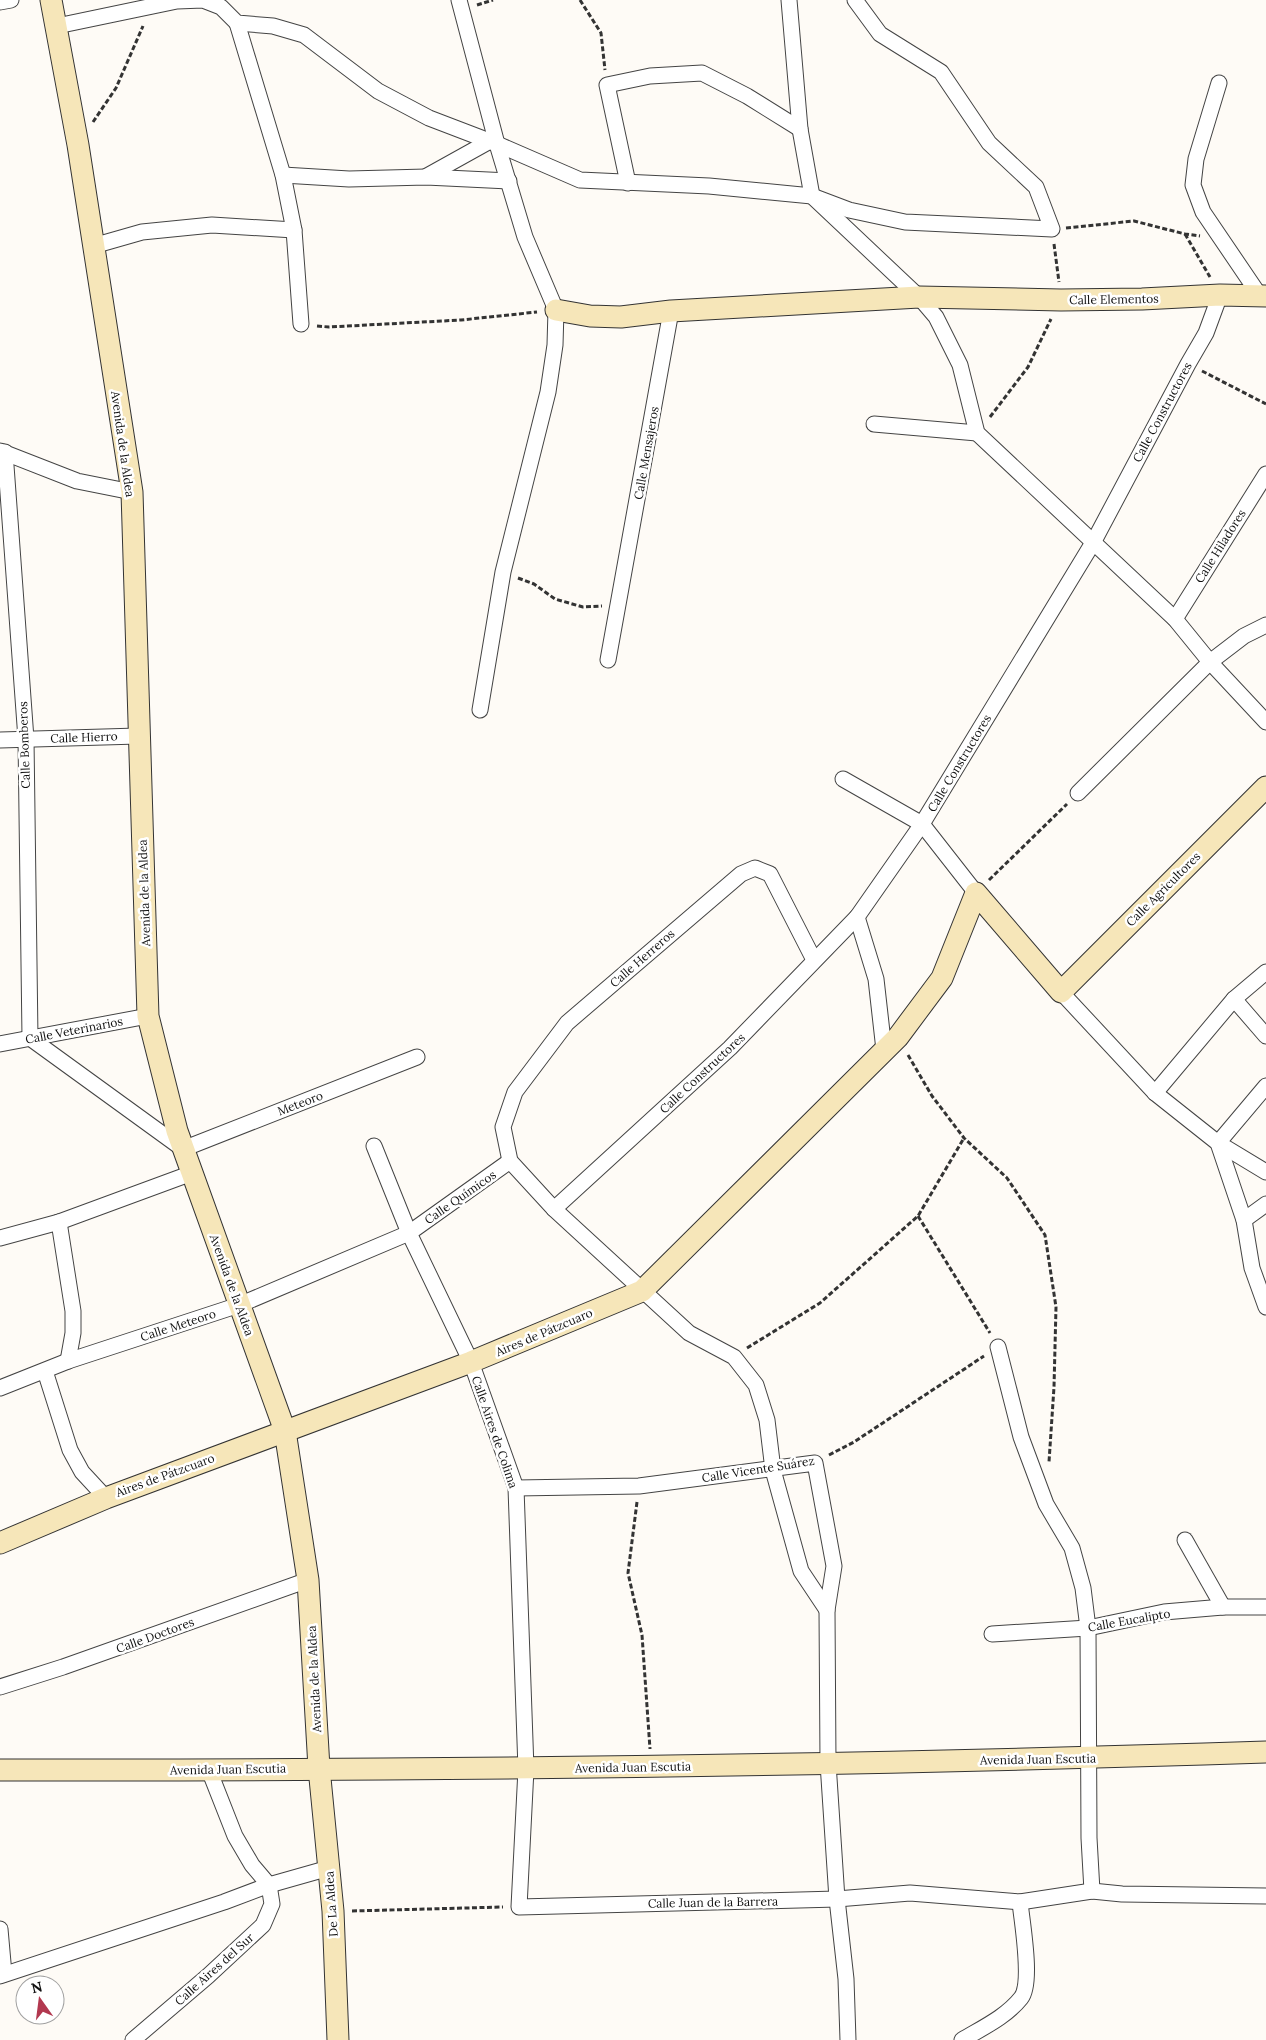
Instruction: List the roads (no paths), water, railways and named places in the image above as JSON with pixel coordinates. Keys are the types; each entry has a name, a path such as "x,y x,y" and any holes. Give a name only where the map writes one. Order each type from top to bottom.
{"street":[{"path":"0,2 11,0"},
{"name":"Avenida de la Aldea","path":"52,0 78,145 132,492 148,1016 177,1131 238,1305 285,1431 308,1580 320,1768"},
{"path":"57,26 177,1 203,0 221,8 237,23 284,175 294,230 301,324"},
{"path":"459,0 494,142 509,181 528,244 556,310 555,344 548,392 503,572 480,710"},
{"path":"789,0 800,129 812,196 919,297 936,317 960,365 977,433 1175,619 1210,662 1266,722"},
{"path":"237,23 273,26 304,35 378,91 429,118 494,142 580,180 709,186 812,196 849,210 905,222 1052,229 1036,188 989,143 940,72 880,34 855,0"},
{"path":"628,183 606,85 650,76 702,73 748,96 800,129"},
{"path":"1219,83 1196,159 1193,184 1203,212 1263,296"},
{"path":"426,177 494,142"},
{"path":"284,175 349,178 426,177 509,181"},
{"path":"93,246 142,232 212,224 294,230"},
{"name":"Calle Elementos","path":"919,297 1061,300 1142,299 1220,295 1263,296"},
{"name":"Calle Constructores","path":"554,1209 730,1048 857,917 922,824 1094,541 1206,333 1220,295"},
{"path":"556,310 590,316 621,317 671,311 919,297"},
{"name":"Calle Mensajeros","path":"608,660 671,311"},
{"path":"874,424 977,433"},
{"path":"3,451 76,481 132,492"},
{"name":"Calle Bomberos","path":"3,451 26,739 30,1038"},
{"name":"Calle Hiladores","path":"1175,619 1266,474"},
{"path":"1078,793 1210,662 1244,636 1266,625"},
{"name":"Calle Hierro","path":"0,740 138,736"},
{"path":"843,779 922,824 976,893 1061,992 1155,1093 1218,1143 1266,1172"},
{"name":"Calle Agricultores","path":"1061,992 1266,786"},
{"name":"Calle Herreros","path":"510,1161 502,1127 515,1092 567,1023 741,874 755,868 770,874 814,960"},
{"name":"Aires de Pátzcuaro","path":"0,1543 106,1498 471,1362 642,1291 891,1043 942,978 976,893"},
{"path":"857,917 876,980 891,1043"},
{"path":"1155,1093 1234,999 1266,972"},
{"path":"1234,999 1266,1036"},
{"name":"Calle Veterinarios","path":"0,1044 148,1016"},
{"path":"30,1038 183,1148"},
{"name":"Meteoro","path":"183,1148 417,1057"},
{"path":"1218,1143 1266,1086"},
{"path":"1218,1143 1244,1220 1252,1268 1266,1307"},
{"name":"Calle Aires de Colima","path":"374,1146 409,1233 471,1362 516,1488 526,1769 519,1907"},
{"path":"510,1161 554,1209 642,1291 689,1333 734,1357 756,1385 767,1420 773,1470 801,1571 827,1610 828,1763 837,1899 846,1979 848,2040"},
{"name":"Calle Químicos","path":"409,1233 510,1161"},
{"path":"0,1238 59,1222 192,1173"},
{"path":"1244,1220 1266,1204"},
{"path":"59,1222 73,1311 68,1361"},
{"name":"Calle Meteoro","path":"0,1388 68,1361 238,1305 409,1233"},
{"path":"998,1347 1021,1437 1046,1504 1072,1548 1083,1588 1088,1628 1089,1838 1092,1891"},
{"path":"45,1370 70,1450 82,1472 106,1498"},
{"name":"Calle Vicente Suárez","path":"516,1488 639,1486 815,1463 834,1566 827,1610"},
{"path":"1185,1540 1222,1607"},
{"name":"Calle Doctores","path":"0,1687 63,1668 308,1580"},
{"name":"Calle Eucalipto","path":"992,1634 1088,1628 1164,1612 1222,1607 1266,1607"},
{"name":"Avenida Juan Escutia","path":"0,1770 526,1769 1089,1758 1266,1752"},
{"name":"De La Aldea","path":"320,1768 332,1911 338,2040"},
{"path":"209,1770 235,1836 252,1865 269,1884"},
{"path":"0,1929 2,1975 224,1902 269,1884 329,1868"},
{"name":"Calle Aires del Sur","path":"134,2040 208,1976 262,1925 272,1904 269,1884"},
{"name":"Calle Juan de la Barrera","path":"519,1907 837,1899 910,1893 1020,1902 1092,1891 1122,1894 1266,1896"},
{"path":"962,2040 1000,2018 1022,1996 1027,1974 1020,1902"}]}
